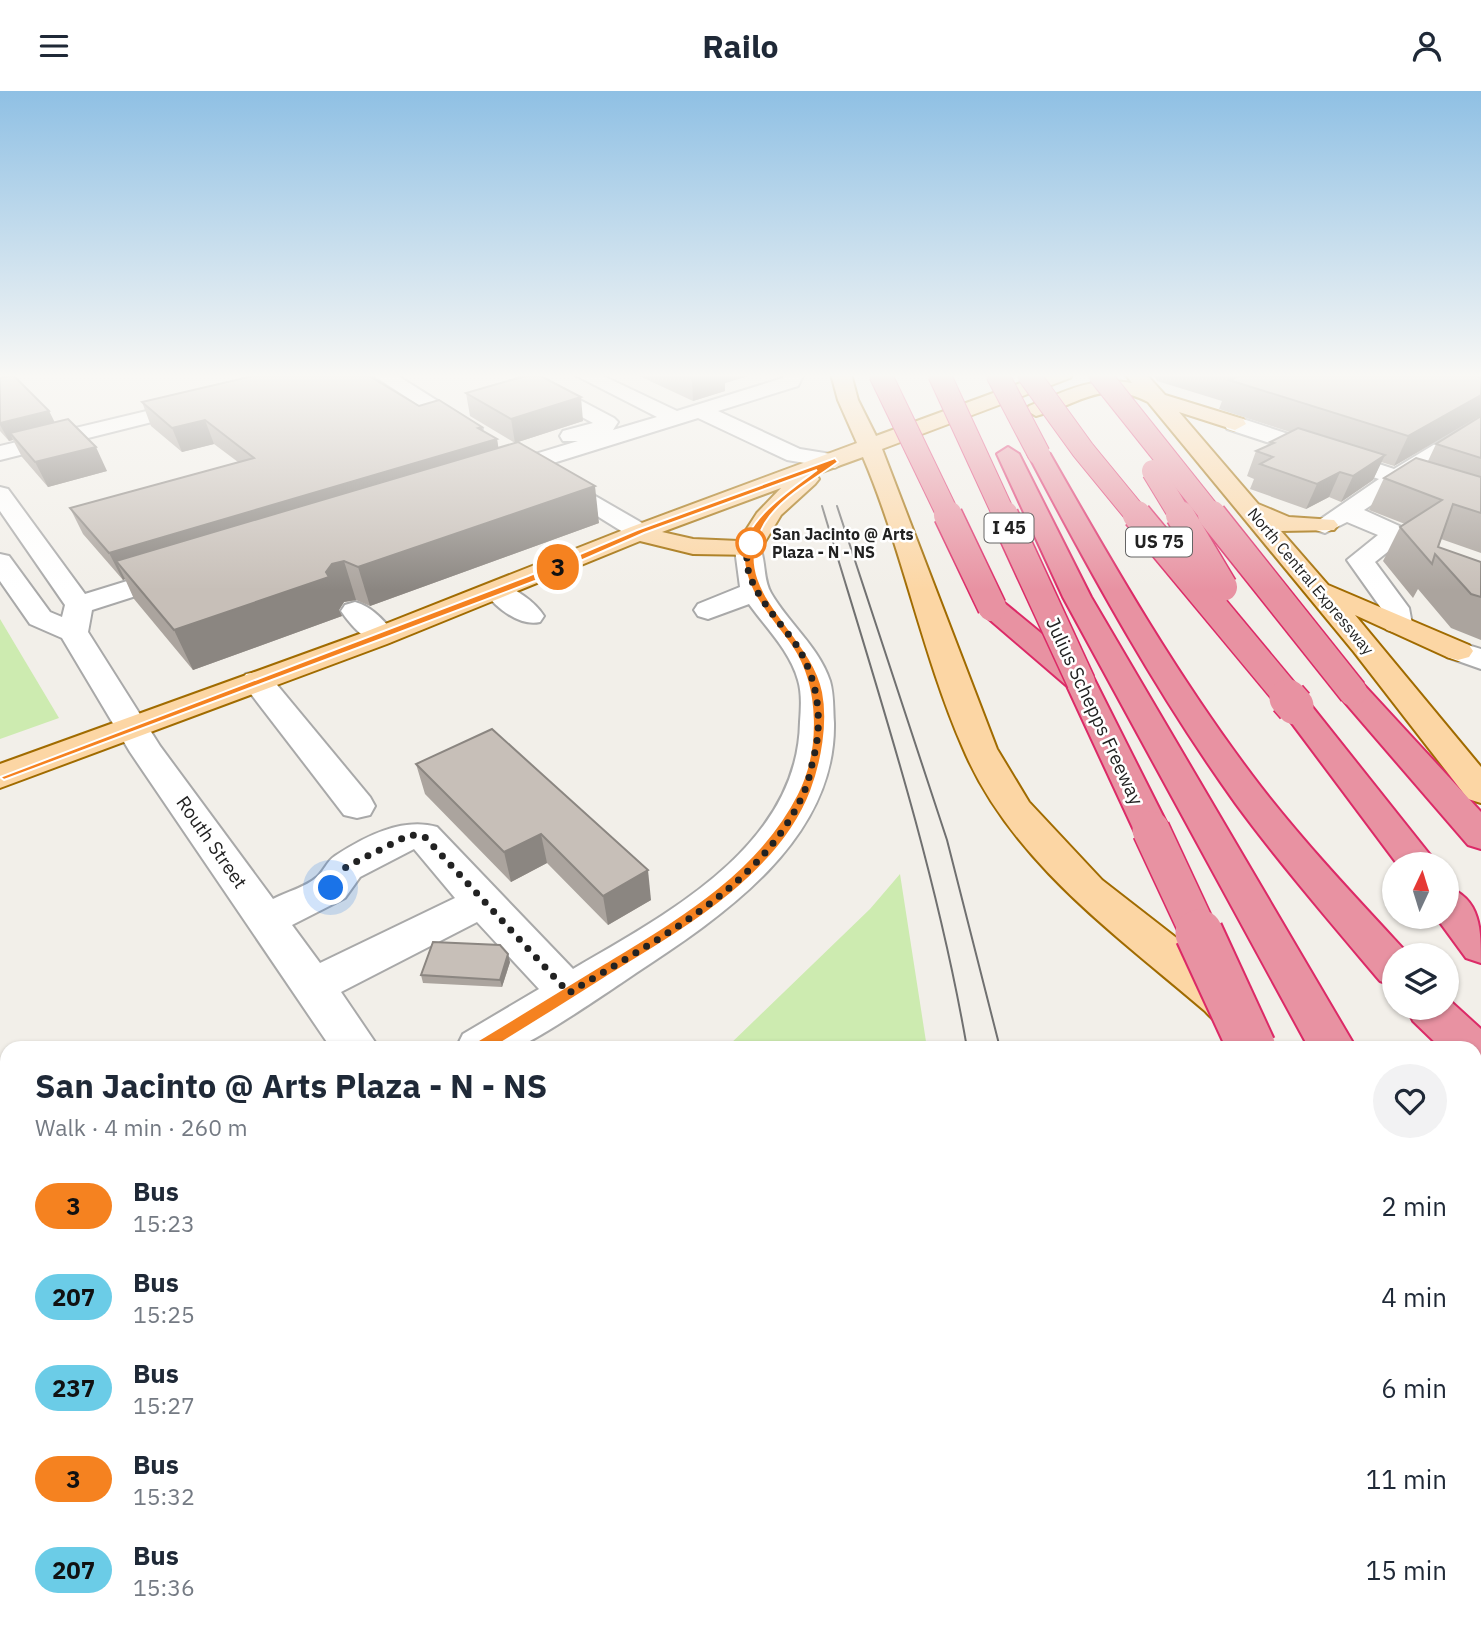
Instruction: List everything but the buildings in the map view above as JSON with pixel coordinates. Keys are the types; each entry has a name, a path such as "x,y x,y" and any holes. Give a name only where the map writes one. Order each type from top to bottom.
{"highway":[{"path":"915,446 992,607 1081,682"},
{"name":"Julius Schepps Freeway","path":"972,446 1249,1041"},
{"path":"1002,446 1077,597 1329,1041"},
{"path":"1033,446 1109,586 1229,768 1322,887 1382,954"},
{"name":"US 75","path":"1080,446 1295,706 1409,852"},
{"path":"1138,446 1295,706"},
{"path":"1156,446 1353,692 1481,836"},
{"path":"1460,919 1481,947"},
{"path":"1442,1020 1464,1041"}],"main road":[{"path":"877,446 871,448 863,481 980,749 1016,810 1088,890 1221,998 1258,1041"},
{"path":"0,777 381,636 498,591 640,531 863,481 904,461 952,446"},
{"name":"North Central Expressway","path":"1197,446 1481,791"},
{"path":"640,531 657,541 677,545 748,548 761,521 776,504 802,483 827,478 863,481"},
{"path":"1252,510 1285,524 1336,519"},
{"path":"1336,519 1305,550 1307,576 1347,603 1469,655"}],"street":[{"path":"0,453 30,446"},
{"path":"499,446 640,531"},
{"path":"475,479 508,451 528,446"},
{"path":"508,451 536,446"},
{"path":"775,446 863,481"},
{"path":"1302,446 1481,505"},
{"path":"1336,519 1444,446"},
{"name":"Routh Street","path":"0,494 10,526 76,618 131,728 351,1041"},
{"path":"1336,519 1397,534 1360,560 1395,608 1397,624"},
{"path":"491,1041 690,918 747,871 783,829 804,792 818,742 817,691 799,650 757,591 748,548"},
{"path":"0,562 40,618 76,618 203,565"},
{"path":"498,591 530,616"},
{"path":"708,610 757,591"},
{"path":"355,611 381,636"},
{"path":"257,681 357,806"},
{"path":"267,919 331,888 346,867 409,835 424,836 569,993"},
{"path":"314,986 482,901"}],"green space":[{"path":"0,619 59,718 0,739"},
{"path":"900,874 926,1041 733,1041 870,909"}],"tram line":[{"path":"822,506 903,775 938,911 966,1041"},
{"path":"837,506 947,840 998,1041"}],"bus line":[{"name":"3","path":"0,777 532,579 640,531 835,461 776,504 761,521 748,548 755,590 799,650 817,691 818,742 804,792 783,829 747,871 690,918 490,1041"}],"place":[{"name":"San Jacinto @ Arts Plaza - N - NS","path":"751,543"}],"route":[{"path":"331,888 346,867 409,835 424,836 569,993 690,918 747,871 783,829 804,792 818,742 817,691 799,650 755,590 749,565 748,548 751,543"}]}
